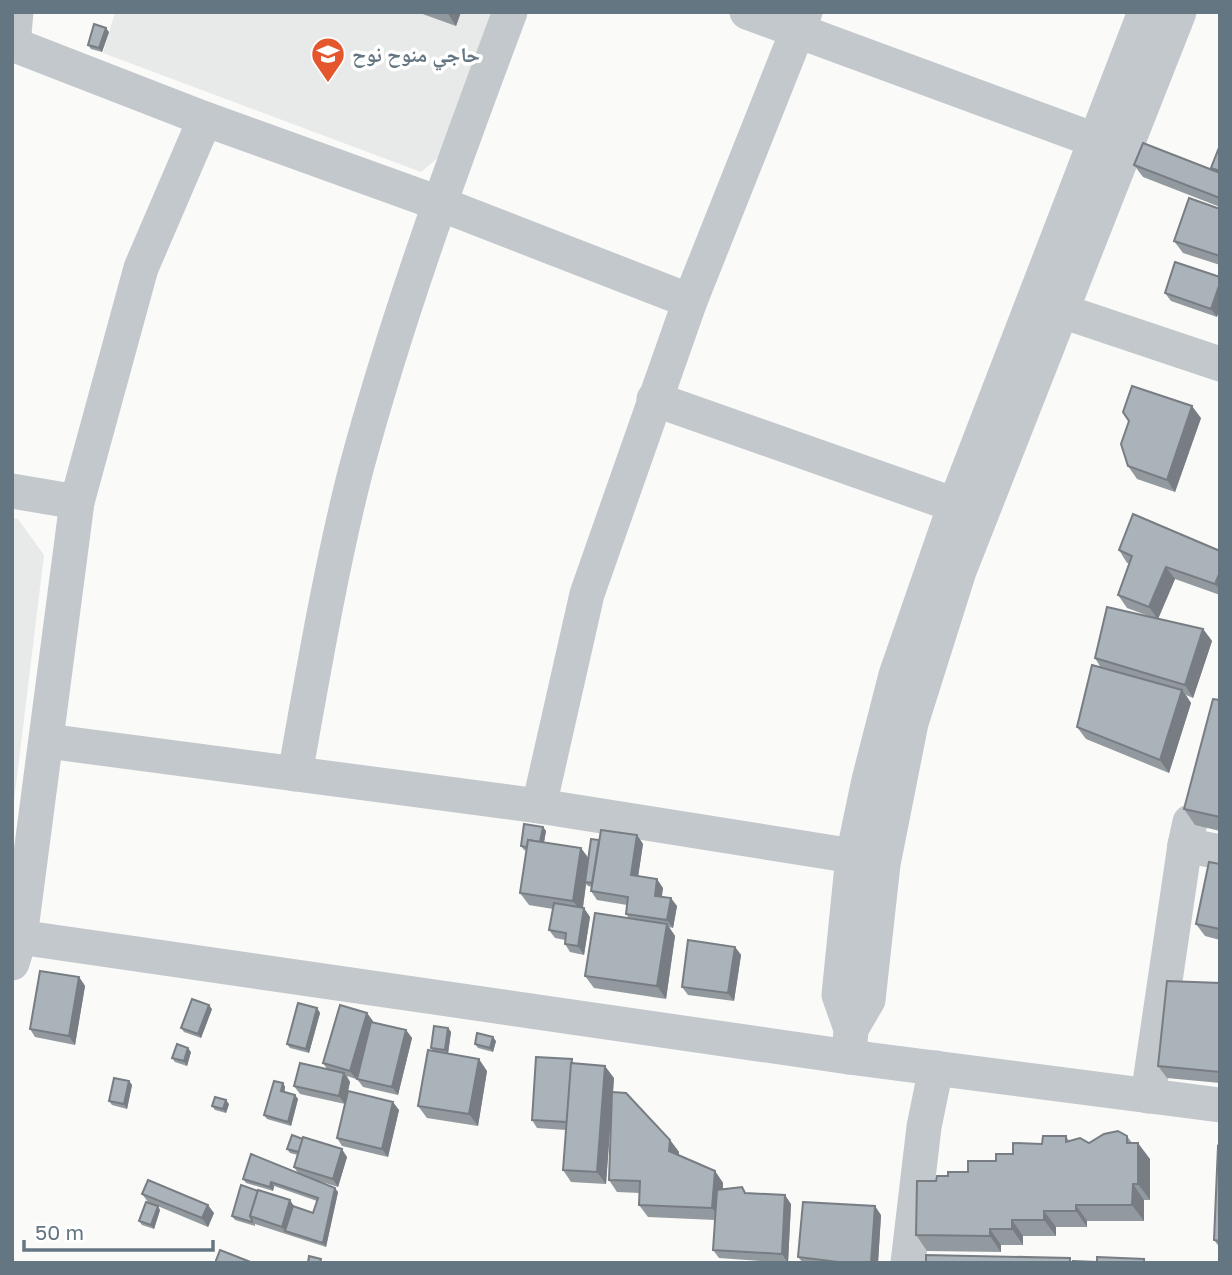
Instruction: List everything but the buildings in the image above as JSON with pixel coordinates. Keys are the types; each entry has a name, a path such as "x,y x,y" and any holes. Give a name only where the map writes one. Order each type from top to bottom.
{"street":[{"path":"295,774 355,475 394,337 438,203 510,12"},
{"path":"747,12 802,22 1110,146"},
{"path":"850,1043 868,1000 892,811 911,723 931,651 1049,307 1110,146 1145,12"},
{"path":"1110,146 1179,12"},
{"path":"539,806 587,594 690,302 802,22"},
{"path":"14,33 205,119 438,203 690,302"},
{"path":"205,119 141,268 77,502 47,741 15,945 850,1043 936,1068 1220,1105"},
{"path":"1049,307 1220,364"},
{"path":"850,1043 839,995 853,856 896,674 955,505 1049,307"},
{"path":"654,399 955,505"},
{"path":"12,491 77,502"},
{"path":"47,741 539,806 853,856"},
{"path":"1148,1096 1185,845 1197,792"},
{"path":"1185,845 1220,852"},
{"path":"908,1263 924,1127 936,1068"}],"shaded area":[{"name":"حاجي منوح نوح","path":"115,12 496,12 440,156 421,172 103,53"},
{"path":"12,518 18,519 44,555 12,818"}],"place":[{"name":"حاجي منوح نوح","path":"328,84"}]}
